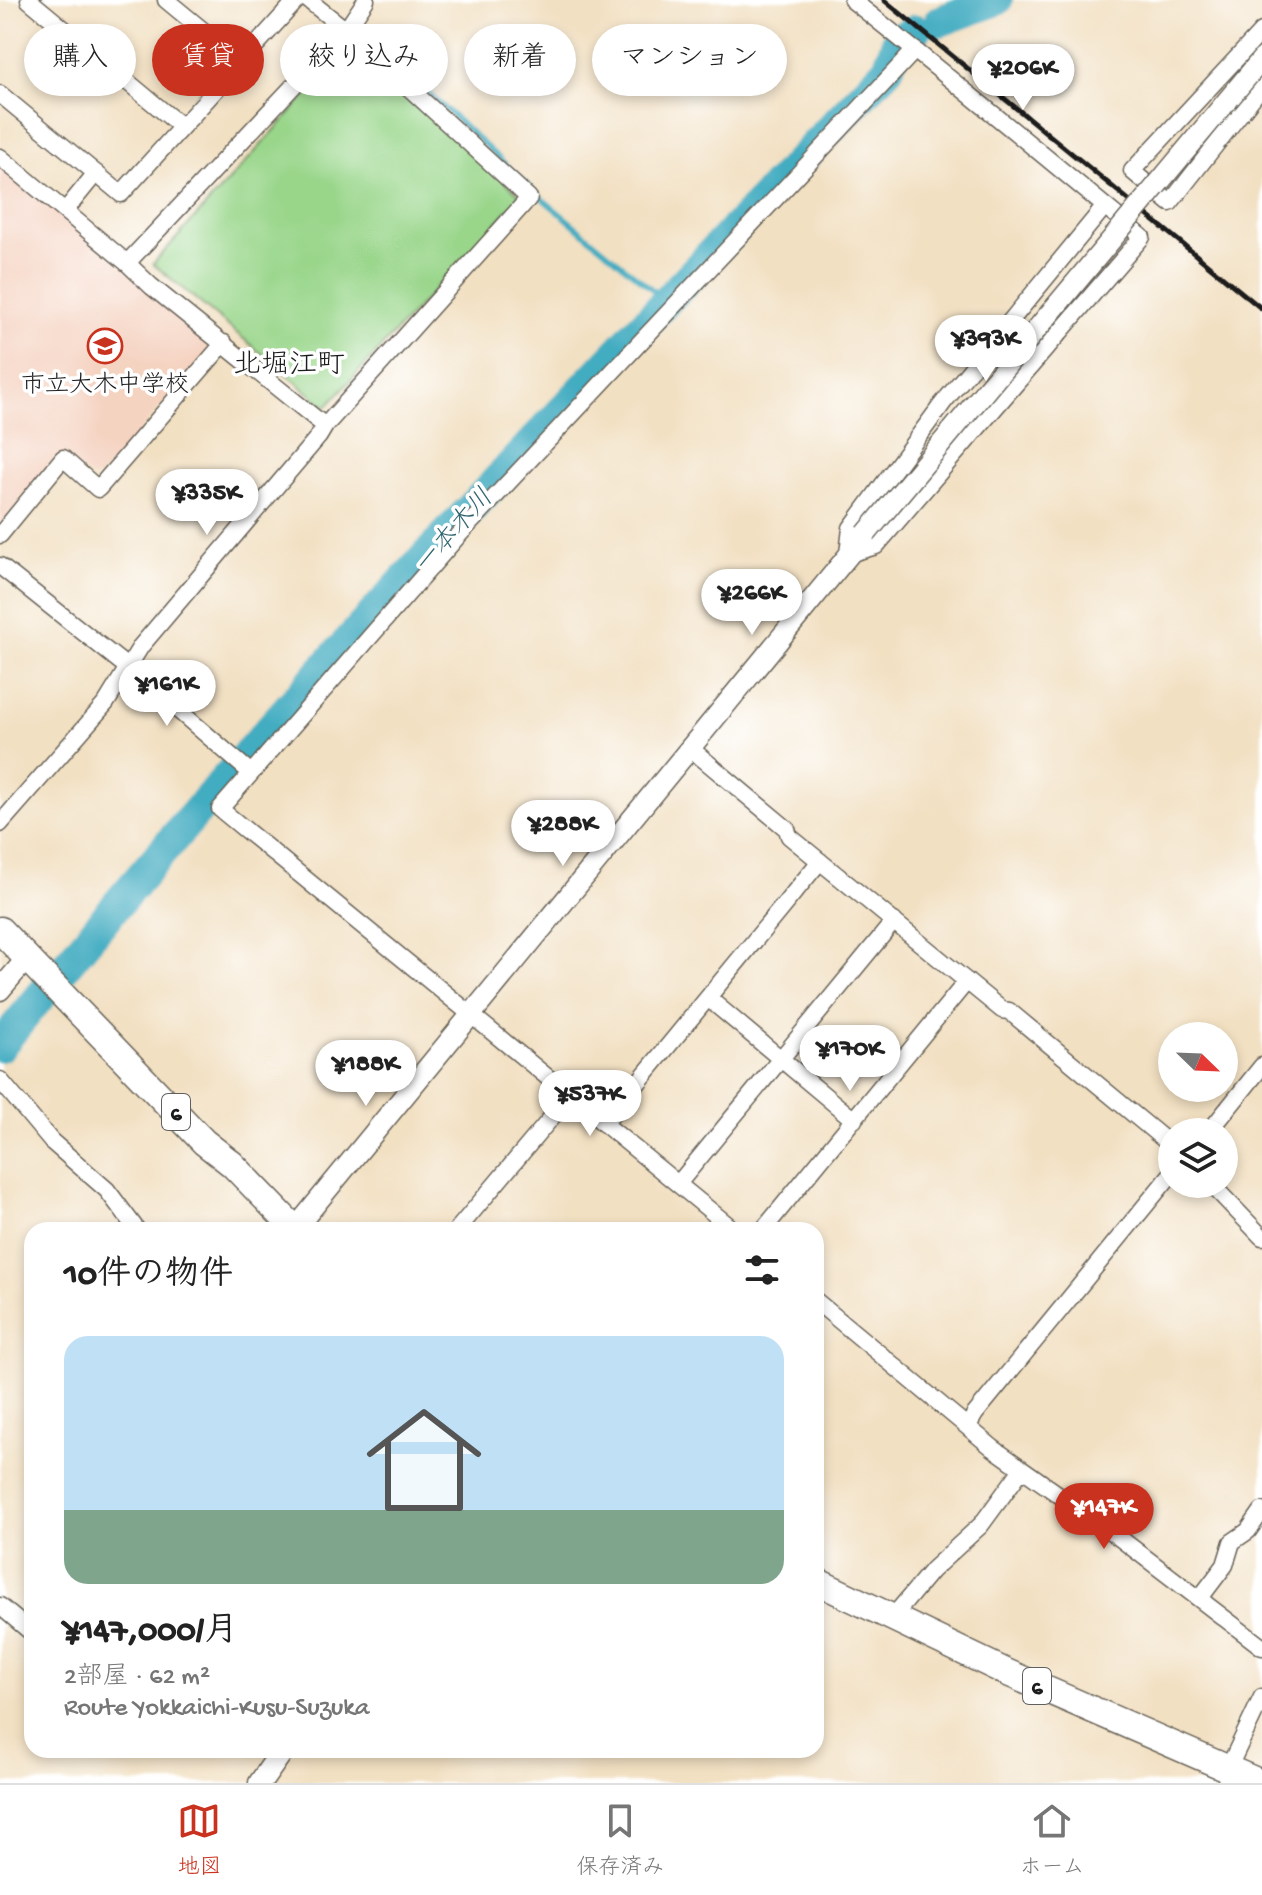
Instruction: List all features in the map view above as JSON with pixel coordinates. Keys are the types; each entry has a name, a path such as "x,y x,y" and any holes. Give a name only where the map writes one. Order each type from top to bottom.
{"main road":[{"name":"6","path":"0,930 204,1142 232,1164 289,1222"},
{"name":"6","path":"824,1585 1227,1776 1261,1783"},
{"path":"260,1783 277,1758"}],"street":[{"path":"29,0 182,127"},
{"path":"166,0 195,24"},
{"path":"264,35 297,0"},
{"path":"308,0 349,24 366,0"},
{"path":"848,554 876,546 1142,237 852,0"},
{"path":"1262,31 1132,171 1170,203 1262,86"},
{"path":"724,1222 220,809 458,536 915,50"},
{"path":"302,1222 848,554 1262,59"},
{"path":"0,94 121,194 209,96"},
{"path":"127,263 282,96"},
{"path":"0,824 106,703 141,646 325,426 529,198 423,96"},
{"path":"0,157 151,286 325,426"},
{"path":"65,211 96,173"},
{"path":"848,554 851,528 943,403 1105,206"},
{"path":"0,535 63,458 98,489 224,343"},
{"path":"0,566 251,773"},
{"path":"690,748 787,829 789,836 1158,1134"},
{"path":"604,1124 820,861"},
{"path":"678,1184 894,921"},
{"path":"0,990 28,957"},
{"path":"770,1222 967,981"},
{"path":"708,998 854,1120"},
{"path":"1220,1118 1262,1066"},
{"path":"0,1080 51,1141 107,1190 131,1222"},
{"path":"464,1222 557,1111 574,1100"},
{"path":"968,1426 1158,1190"},
{"path":"1224,1198 1262,1237"},
{"path":"824,1308 1022,1469 1122,1539 1262,1647"},
{"path":"892,1618 932,1570 981,1525 1022,1469"},
{"path":"1200,1598 1225,1565 1232,1542 1248,1531 1262,1511"},
{"path":"0,1606 24,1626"},
{"path":"1227,1776 1262,1697"}],"shaded area":[{"name":"市立大木中学校","path":"0,163 211,342 210,349 99,477 91,477 61,453 0,525"}],"green space":[{"path":"306,96 410,96 521,196 326,407 153,264"}],"waterway":[{"name":"一本木川","path":"940,21 997,0"},
{"name":"一本木川","path":"0,1046 105,919 322,670 547,427 888,68 898,39 916,30"},
{"path":"432,96 545,201 659,295"}],"railway":[{"path":"884,0 1262,309"}],"place":[{"name":"市立大木中学校","path":"105,346"}],"district":[{"name":"北堀江町","path":"289,362"}]}
